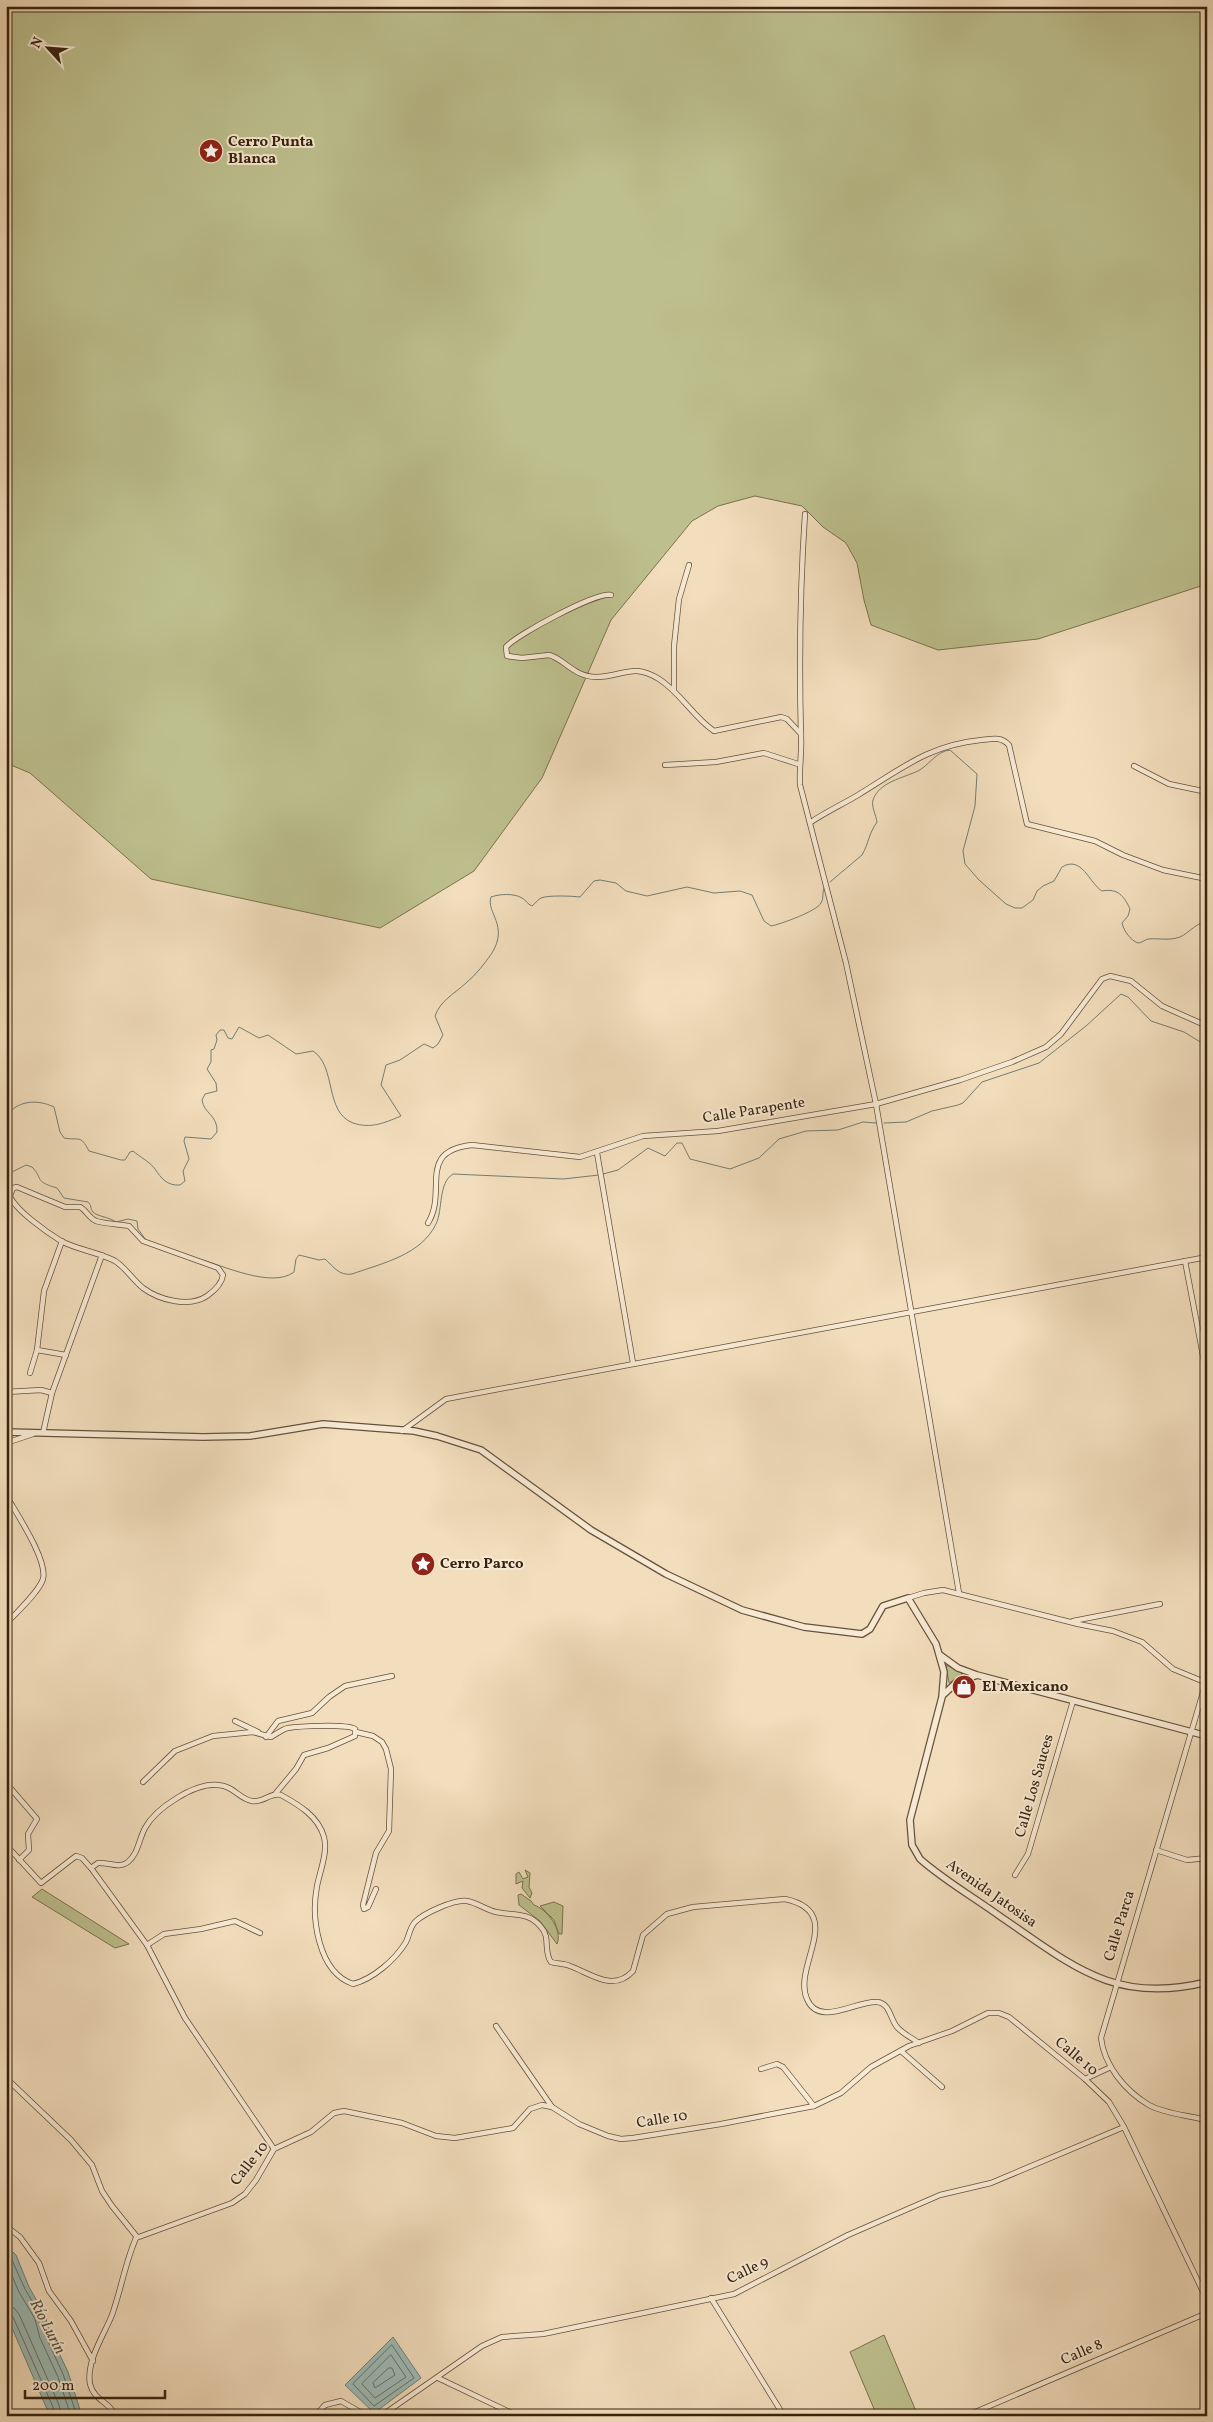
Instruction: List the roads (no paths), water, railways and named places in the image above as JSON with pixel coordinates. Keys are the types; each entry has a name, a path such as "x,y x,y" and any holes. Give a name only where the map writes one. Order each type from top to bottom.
{"street":[{"path":"805,514 799,596 798,674 802,748 798,764 800,785 846,963 876,1104 913,1310 959,1593"},
{"path":"674,690 674,646 679,599 689,565"},
{"path":"611,595 605,594 579,604 525,634 508,645 507,656 522,658 548,655 570,670 596,677 627,670 640,670 674,690 714,731 781,717 786,719 801,734"},
{"path":"811,822 896,770 935,750 954,743 998,738 1009,744 1027,824 1095,841 1123,855 1164,870 1207,879"},
{"path":"664,765 716,762 764,753 798,764"},
{"path":"1134,766 1170,784 1207,792"},
{"name":"Calle Parapente","path":"428,1223 435,1208 435,1179 438,1163 446,1154 456,1148 478,1146 571,1156 596,1153 643,1136 718,1131 876,1104 960,1080 1012,1062 1046,1047 1061,1034 1102,979 1110,976 1122,977 1137,985 1162,1006 1207,1026"},
{"path":"596,1153 633,1363"},
{"path":"17,1186 23,1188 65,1207 80,1207 95,1221 107,1221 116,1226 129,1226 143,1241 206,1262 218,1268 223,1277 211,1294 202,1299 188,1302 173,1300 151,1294 116,1262 62,1241 12,1202 10,1196 13,1188 17,1186"},
{"path":"30,1373 37,1350 42,1299 62,1241"},
{"path":"40,1433 52,1393 102,1255"},
{"path":"402,1431 446,1398 1207,1257"},
{"path":"1185,1261 1204,1361"},
{"path":"37,1350 66,1355"},
{"path":"6,1392 41,1390 52,1393"},
{"path":"6,1432 202,1437 250,1436 323,1424 437,1436 481,1450 591,1530 666,1574 742,1610 804,1627 862,1634 870,1629 883,1606 937,1590 959,1593 1113,1631 1142,1642 1167,1666 1206,1683"},
{"path":"6,1443 40,1433"},
{"path":"6,1495 38,1555 44,1571 37,1589 6,1624"},
{"name":"Avenida Jatosisa","path":"908,1598 923,1621 940,1655 944,1672 942,1697 910,1820 912,1845 927,1865 1086,1973 1133,1988 1164,1991 1207,1982"},
{"path":"1072,1622 1160,1604"},
{"name":"Avenida Jatosisa","path":"940,1655 958,1668 976,1675 1207,1736"},
{"path":"942,1697 957,1682 976,1675"},
{"path":"266,1737 278,1721 312,1713 329,1697 345,1686 392,1676"},
{"name":"Calle Parca","path":"1206,1683 1101,2038 1102,2049 1111,2067 1128,2090 1150,2106 1207,2119"},
{"name":"Calle Los Sauces","path":"1015,1875 1028,1854 1073,1701"},
{"path":"235,1721 266,1737 273,1736 288,1728 336,1725 352,1727 356,1732 379,1740 386,1749 390,1764 389,1831 376,1853 362,1905 364,1909 368,1908 376,1889"},
{"path":"143,1782 174,1751 218,1734 259,1732"},
{"path":"92,1868 98,1863 116,1865 127,1863 135,1854 149,1822 176,1799 196,1787 214,1784 229,1787 251,1801 258,1801 276,1793 306,1753 328,1748 354,1736 356,1732"},
{"path":"6,1783 36,1819 28,1834 29,1850 19,1860"},
{"path":"276,1793 292,1801 314,1817 324,1836 324,1852 315,1906 319,1936 324,1954 332,1969 345,1981 356,1983 374,1975 402,1948 416,1921 460,1901 475,1903 494,1912 517,1913 530,1918 538,1923 546,1935 548,1957 551,1962 568,1964 589,1976 616,1980 630,1975 633,1971 643,1935 667,1914 693,1907 785,1899 805,1906 815,1923 815,1936 804,1990 810,2004 821,2011 835,2012 867,2003 880,2002 888,2008 900,2030 919,2043"},
{"path":"6,1845 40,1883 76,1856 82,1858 92,1868 147,1945 185,2018 274,2149"},
{"path":"1156,1850 1187,1860 1207,1858"},
{"path":"147,1945 164,1934 201,1929 235,1921 260,1933"},
{"name":"Calle 10","path":"137,2237 232,2203 245,2194 256,2180 274,2149 312,2132 334,2113 344,2110 402,2123 436,2136 455,2138 513,2128 523,2120 530,2109 542,2105 552,2107 579,2124 621,2139 721,2124 814,2106 841,2093 871,2067 901,2051 952,2031 988,2013 999,2013 1009,2017 1085,2079 1109,2102 1124,2127 1207,2300"},
{"path":"496,2026 552,2107"},
{"path":"901,2051 942,2087"},
{"path":"761,2069 777,2064 784,2067 814,2106"},
{"path":"1085,2079 1111,2067"},
{"path":"6,2078 71,2140 92,2165 102,2191 137,2237 112,2314 93,2361 90,2378 94,2394 112,2409 115,2416"},
{"name":"Calle 9","path":"382,2416 482,2346 502,2337 543,2334 741,2291 840,2240 940,2195 991,2183 1041,2160 1124,2127"},
{"path":"6,2226 20,2237 39,2263 49,2291 71,2321 93,2361"},
{"path":"711,2298 784,2416"},
{"name":"Calle 8","path":"966,2416 1207,2313"},
{"path":"438,2378 518,2416"},
{"path":"315,2416 325,2405 341,2401 367,2416"}],"water":[{"name":"Río Lurín","path":"6,2245 16,2255 29,2287 45,2315 50,2334 68,2372 82,2416 50,2416 6,2314"},
{"path":"393,2337 421,2378 374,2413 345,2385"}],"waterway":[{"path":"830,882 862,855 877,822 873,800 880,789 892,781 918,771 941,753 950,750 977,774 975,806 963,851 965,864 979,880 1006,904 1015,908 1022,908 1033,900 1037,891 1054,881 1062,867 1069,864 1080,867 1085,871 1102,891 1116,892 1123,897 1130,909 1128,916 1122,923 1126,932 1135,942 1141,943 1148,939 1180,937 1200,923 1207,922"},
{"path":"6,1116 22,1104 35,1102 48,1104 54,1107 60,1132 64,1138 79,1139 84,1142 89,1151 121,1160 125,1160 130,1152 133,1151 150,1164 165,1181 180,1185 185,1181 183,1171 189,1159 184,1141 185,1137 211,1139 217,1132 217,1126 205,1109 202,1100 205,1094 217,1091 216,1083 207,1069 211,1062 211,1050 214,1049 217,1040 216,1035 220,1030 224,1030 228,1038 232,1039 239,1027 259,1038 268,1035 296,1054 313,1051 325,1067 338,1109 344,1117 353,1123 372,1125 401,1116 381,1085 386,1065 400,1060 424,1044 433,1048 438,1044 443,1035 435,1016 437,1011 444,1002 477,973 497,943 498,927 491,909 491,897 515,895 532,906 544,897 580,897 594,881 600,880 616,883 626,891 647,896 687,887 714,893 740,891 752,895 764,921 771,926 813,910 822,901 824,888"},
{"path":"884,1123 906,1122 932,1111 958,1105 963,1103 982,1082 1039,1063 1086,1026 1121,994 1128,997 1151,1021 1184,1032 1202,1043 1207,1043"},
{"path":"603,1174 618,1170 648,1148 665,1156 677,1143 682,1143 690,1159 730,1169 759,1158 779,1139 806,1131 838,1130 863,1122 876,1123"},
{"path":"6,1175 26,1165 32,1167 42,1181 57,1188 64,1198 88,1202 92,1211 116,1222 128,1219 137,1221 138,1229 146,1240"},
{"path":"199,1259 247,1274 273,1278 285,1277 294,1272 296,1259 299,1255 319,1260 325,1259 340,1272 352,1274 388,1262 411,1251 421,1243 436,1224 445,1184 453,1174 563,1179 599,1175"}],"place":[{"name":"Cerro Punta Blanca","path":"211,151"},
{"name":"Cerro Parco","path":"423,1564"},
{"name":"El Mexicano","path":"964,1687"}]}
